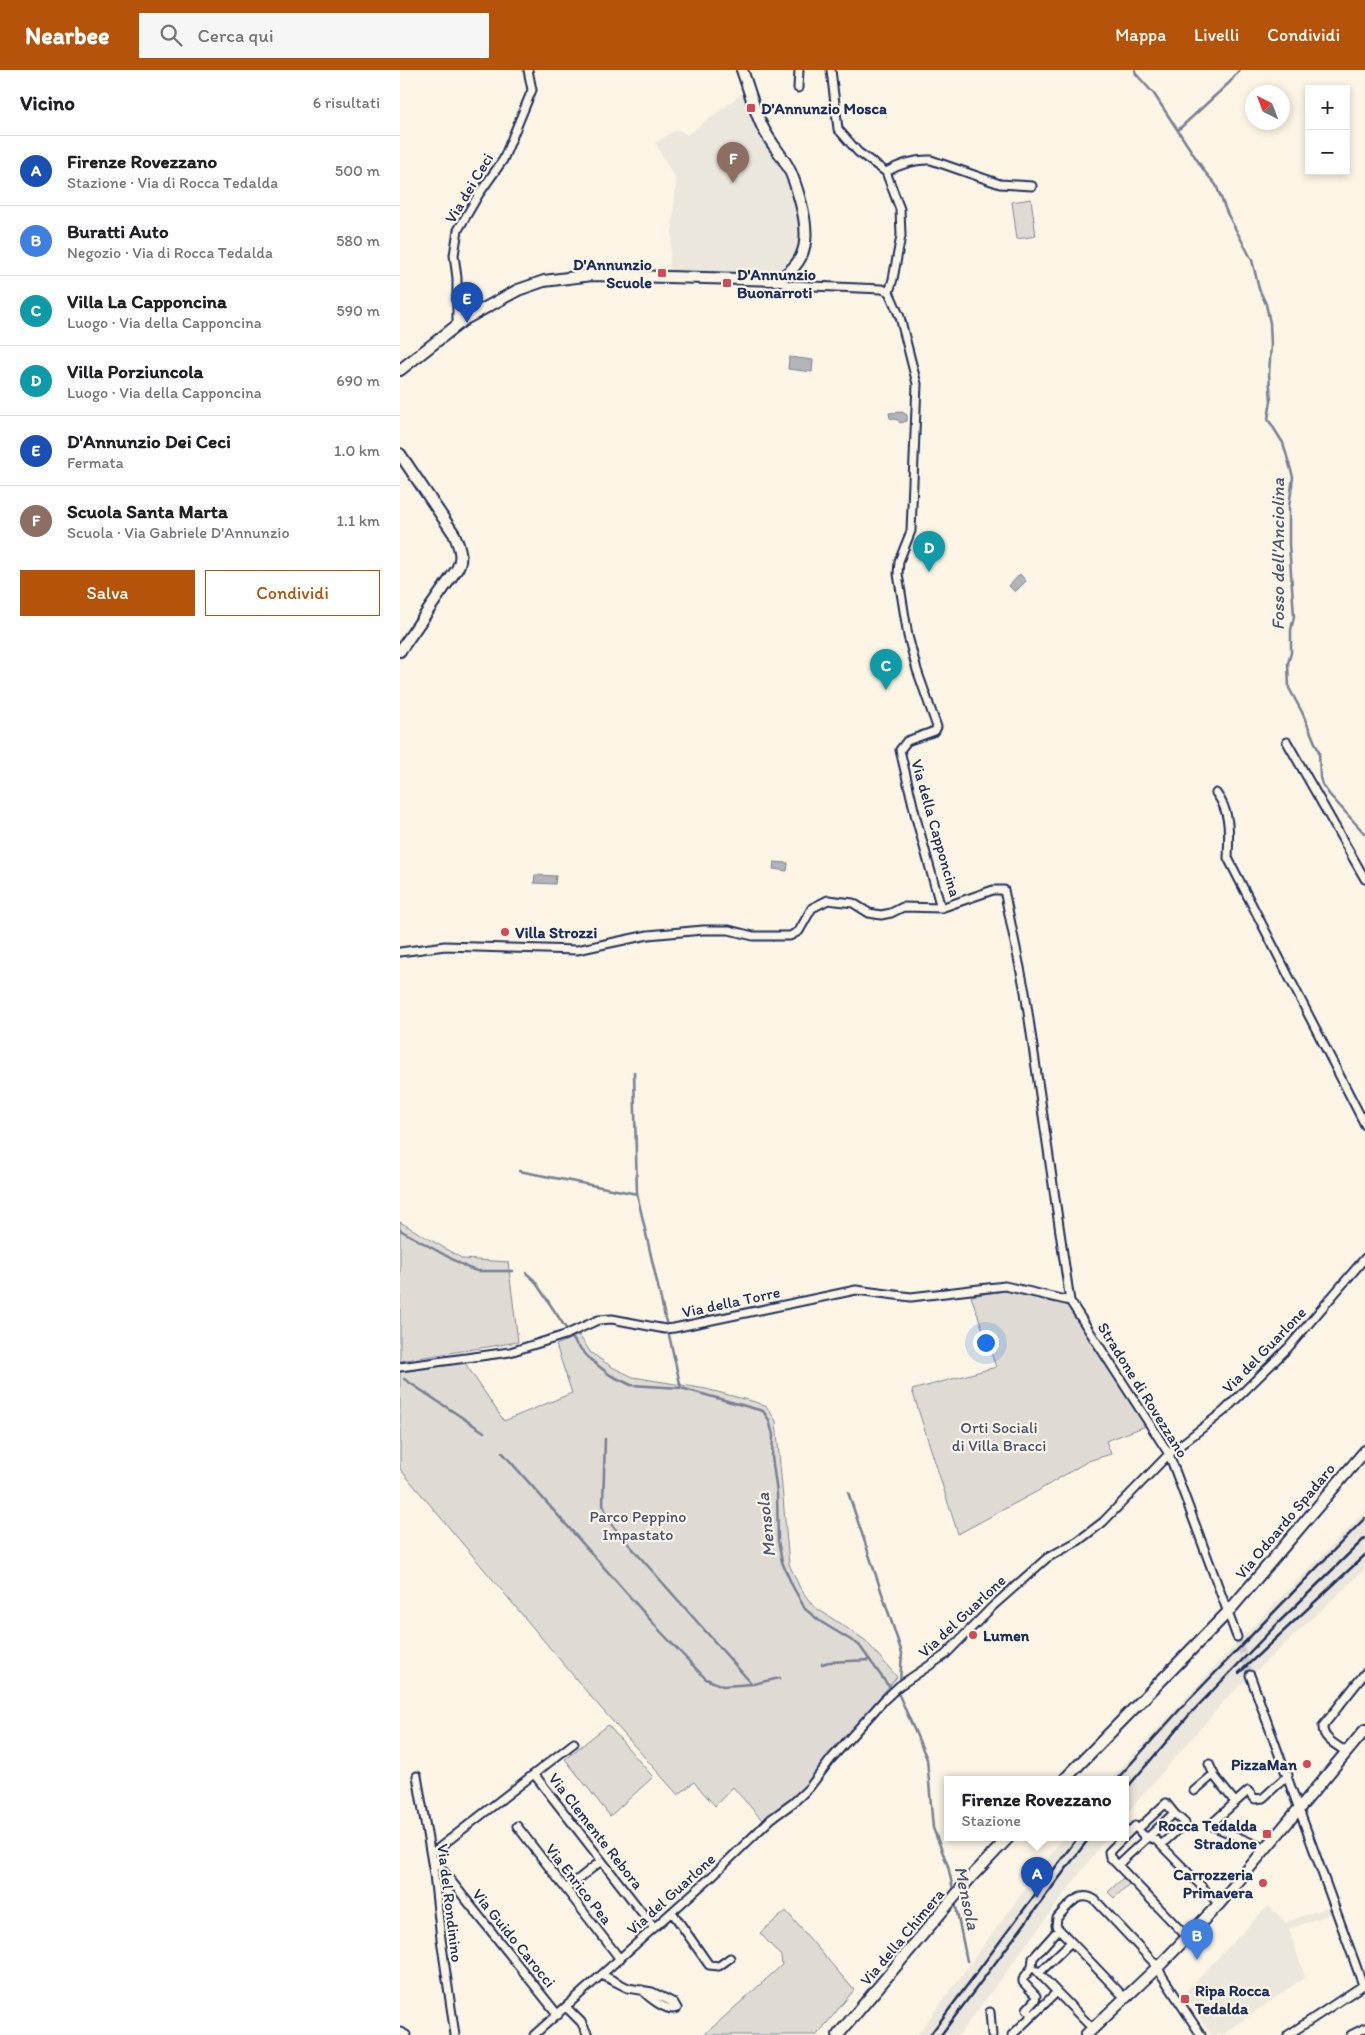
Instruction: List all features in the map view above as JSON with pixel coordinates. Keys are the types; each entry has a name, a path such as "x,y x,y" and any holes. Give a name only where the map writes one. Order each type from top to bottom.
{"street":[{"name":"Via dei Ceci","path":"458,324 457,278 454,255 458,230 479,194 503,160 532,90 528,70"},
{"path":"742,70 763,128 794,180 804,214 806,242 799,262 787,274 776,280"},
{"path":"798,88 799,70"},
{"path":"400,370 458,324 518,290 544,281 564,277 592,275 776,280 789,285 882,289 889,292 902,224 900,209 886,172 858,152 838,129 831,70"},
{"path":"886,172 899,165 922,159 931,160 1000,184 1032,186"},
{"name":"Via della Capponcina","path":"889,292 900,317 917,384 911,531 900,561 898,574 908,636 919,677 937,727 935,731 907,741 900,750 916,818 941,908 1000,889 1004,890 1007,898 1025,992 1070,1301"},
{"path":"400,454 454,534 459,545 461,560 457,570 400,651"},
{"path":"1288,742 1365,879"},
{"path":"1216,793 1224,804 1229,825 1228,858 1365,1125"},
{"path":"400,952 445,946 577,950 648,936 703,930 729,930 753,936 790,936 799,931 812,908 828,900 853,904 868,913 881,915 891,914 903,907 941,908"},
{"name":"Via del Guarlone","path":"534,2035 731,1859 771,1819 793,1803 809,1788 831,1759 899,1686 945,1655 993,1606 1046,1558 1078,1541 1103,1522 1169,1454 1224,1411 1288,1348 1365,1258"},
{"name":"Via della Torre","path":"400,1367 510,1352 565,1335 592,1322 606,1319 665,1329 856,1290 911,1297 1005,1286 1070,1301"},
{"name":"Stradone di Rovezzano","path":"1070,1301 1169,1454 1229,1611 1237,1637"},
{"name":"Via Odoardo Spadaro","path":"1229,1611 1365,1451"},
{"path":"1068,1776 1229,1611"},
{"path":"1346,1752 1326,1737 1323,1732 1324,1726 1365,1673"},
{"path":"1250,1675 1364,1984 1288,2035"},
{"path":"1032,1967 1057,1992 1090,2032 1158,1967 1219,1904 1365,1730"},
{"name":"Via Clemente Rebora","path":"431,1854 574,1744"},
{"path":"1209,1764 1214,1774 1235,1802"},
{"name":"Via Clemente Rebora","path":"534,1774 654,1928"},
{"path":"1194,1791 1214,1774"},
{"path":"1266,1849 1210,1825 1248,1791 1255,1799 1263,1798 1288,1774"},
{"name":"Via del Rondinino","path":"417,1776 431,1854 454,2035"},
{"path":"1138,1830 1166,1803 1185,1823 1161,1845"},
{"path":"1119,1864 1143,1839 1149,1836 1174,1813"},
{"name":"Via Enrico Pea","path":"517,1826 620,1959"},
{"path":"1129,1832 1135,1826 1143,1835 1156,1840 1219,1904"},
{"name":"Via della Chimera","path":"838,2035 1004,1841"},
{"path":"1120,1841 1109,1852 1110,1857 1119,1864 1187,1937"},
{"name":"Via Guido Carocci","path":"431,1854 558,2015"},
{"path":"566,1889 601,1861"},
{"path":"1125,1998 1059,1929 1056,1923 1057,1918 1074,1900 1084,1896 1091,1898 1104,1908 1158,1967 1202,2035"},
{"path":"672,1912 709,1965 717,1967 730,1958"},
{"path":"1033,2015 1027,2009 1036,1996 1023,1980 1032,1967 1033,1958 1059,1929"},
{"path":"1039,1973 1071,1942"},
{"path":"602,1975 628,1988 642,1990"},
{"path":"1012,2035 1057,1992"},
{"path":"566,2007 581,2022 588,2035"},
{"path":"990,2012 992,2035"},
{"path":"1351,2035 1365,2028"},
{"path":"400,2032 406,2035"}],"shaded area":[{"path":"744,92 757,127 790,178 800,217 801,241 797,257 787,268 777,274 669,273 676,180 655,143 677,129 687,135"},
{"path":"789,357 813,360 812,372 788,369"},
{"path":"902,412 907,415 907,421 900,423 898,420 890,418 889,413"},
{"path":"1020,574 1026,581 1015,592 1009,586"},
{"path":"774,862 788,863 787,871 773,869"},
{"path":"535,875 556,876 555,884 534,883"},
{"path":"1365,1511 1365,1569 1227,1698 1129,1811 1129,1776 1114,1776 1231,1649"},
{"path":"1061,1841 1104,1841 959,2035 917,2035"},
{"path":"1268,1906 1286,1922 1331,1906 1334,1913 1289,1929 1305,1977 1222,2035 1211,2035 1184,1993"}],"green space":[{"path":"1031,199 1036,236 1017,239 1012,202"},
{"path":"400,1222 463,1259 508,1262 518,1342 400,1361"},
{"name":"Orti Sociali di Villa Bracci","path":"1009,1290 1068,1305 1146,1426 1106,1441 1111,1454 1088,1461 1036,1492 958,1534 912,1390 996,1367 971,1296"},
{"name":"Parco Peppino Impastato","path":"579,1335 591,1353 612,1367 633,1377 706,1389 767,1407 776,1421 789,1564 800,1588 813,1606 865,1640 897,1677 784,1809 762,1820 733,1787 715,1806 694,1782 678,1795 592,1698 400,1469 400,1372 465,1363 504,1421 572,1393 556,1345"},
{"path":"608,1725 653,1777 610,1816 565,1759"},
{"path":"1123,1878 1129,1884 1114,1898 1108,1892"},
{"path":"786,1911 854,1990 817,2035 704,2035 782,1965 781,1956 760,1933"}],"waterway":[{"name":"Fosso dell'Anciolina","path":"1135,70 1136,74 1154,94 1205,172 1216,185 1227,213 1252,260 1259,289 1266,304 1270,323 1271,345 1269,374 1271,401 1268,419 1283,443 1293,477 1289,507 1289,544 1294,616 1291,630 1291,653 1288,663 1289,688 1302,712 1319,752 1322,784 1365,834"},
{"path":"1178,130 1230,82 1239,70"},
{"path":"634,1072 637,1194 681,1388"},
{"path":"519,1171 637,1194"},
{"name":"Mensola","path":"400,1230 468,1268 477,1271 513,1271"},
{"name":"Mensola","path":"526,1273 534,1280 577,1345 591,1360 610,1375 631,1385 681,1388 763,1411 769,1420 773,1435 772,1457 777,1493 778,1541 782,1562 805,1609 821,1622 859,1645 887,1684 899,1695 927,1759 933,1828 948,1866 954,1894"},
{"path":"404,1379 484,1432"},
{"path":"605,1439 603,1505 610,1523 752,1684"},
{"path":"502,1452 661,1632 706,1679 723,1686 753,1684 780,1678"},
{"path":"848,1492 902,1653 900,1682"},
{"path":"822,1664 870,1660"},
{"name":"Mensola","path":"955,1902 967,1961"}],"tunnel":[{"path":"1237,1637 1250,1675"}],"railway":[{"path":"1120,1776 1183,1706 1365,1518"},
{"path":"1129,1785 1190,1714 1280,1621 1365,1538"},
{"path":"1239,1673 1365,1555"},
{"path":"930,2035 1075,1841"},
{"path":"941,2035 1087,1841"}],"place":[{"name":"D'Annunzio Mosca","path":"751,108"},
{"name":"Scuola Santa Marta","path":"733,183"},
{"name":"D'Annunzio Scuole","path":"662,273"},
{"name":"D'Annunzio Buonarroti","path":"727,283"},
{"name":"D'Annunzio Dei Ceci","path":"467,323"},
{"name":"Villa Porziuncola","path":"929,572"},
{"name":"Villa La Capponcina","path":"886,690"},
{"name":"Villa Strozzi","path":"505,932"},
{"name":"Lumen","path":"973,1635"},
{"name":"PizzaMan","path":"1307,1764"},
{"name":"Rocca Tedalda Stradone","path":"1267,1834"},
{"name":"Carrozzeria Primavera","path":"1263,1883"},
{"name":"Firenze Rovezzano","path":"1037,1898"},
{"name":"Buratti Auto","path":"1197,1960"},
{"name":"Ripa Rocca Tedalda","path":"1185,1999"}]}
